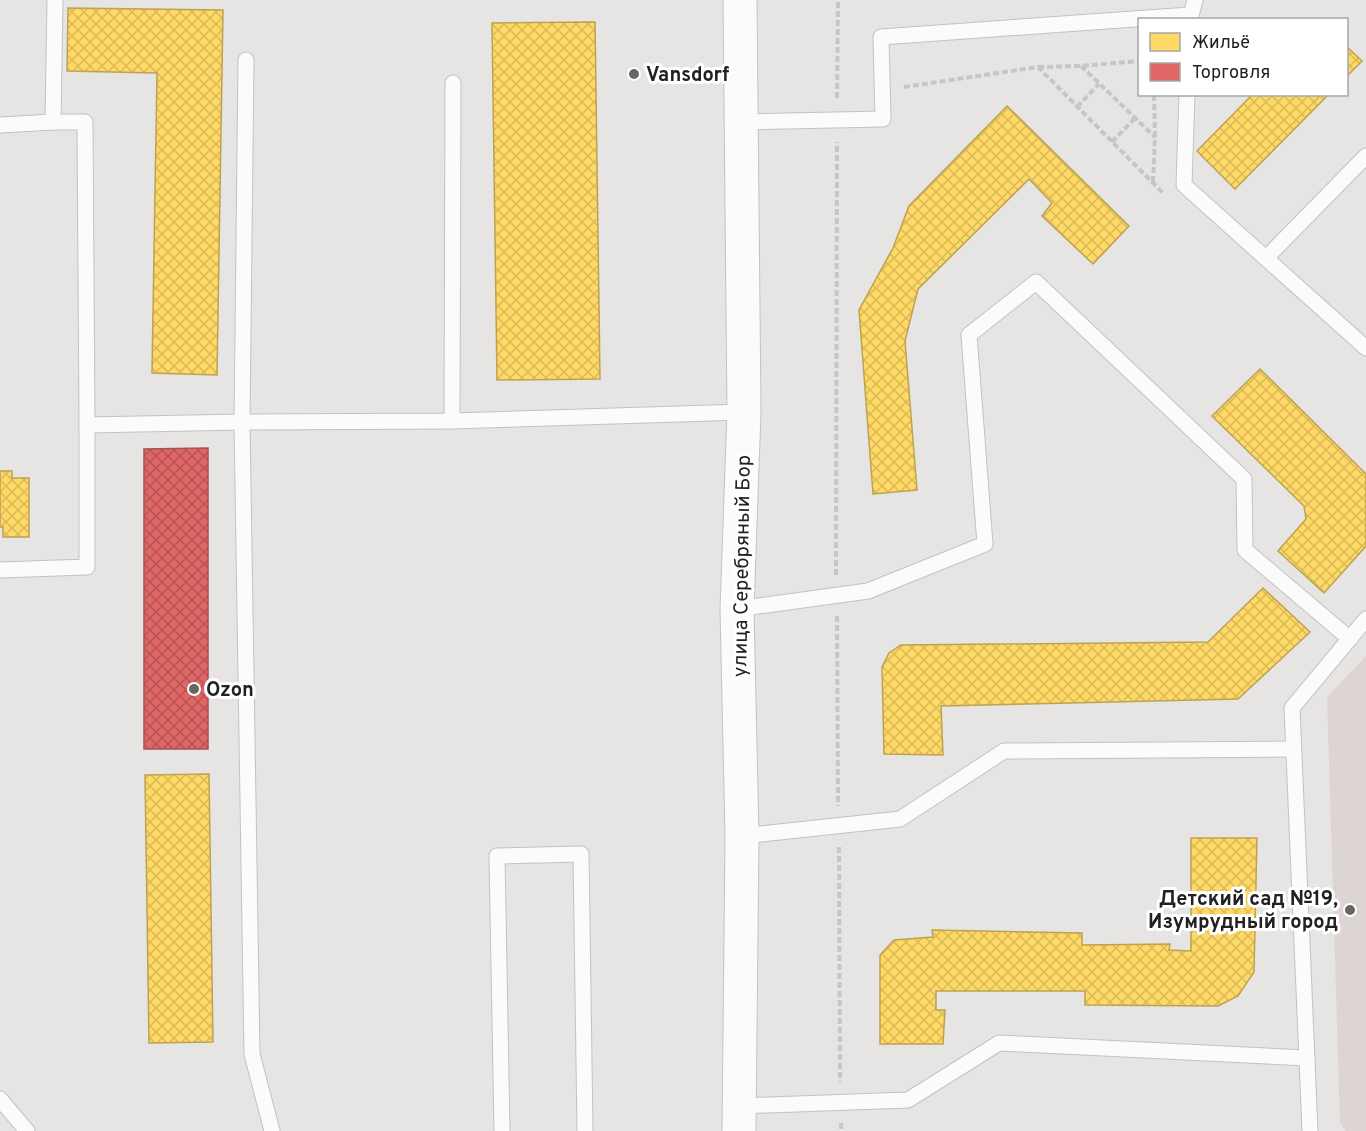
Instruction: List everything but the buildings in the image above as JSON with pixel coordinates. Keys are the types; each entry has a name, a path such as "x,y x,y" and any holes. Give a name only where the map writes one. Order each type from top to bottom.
{"street":[{"name":"улица Серебряный Бор","path":"739,1119 742,836 737,609 744,412 740,0"}],"lane":[{"path":"52,122 55,0"},
{"path":"1175,18 1190,17 1195,0"},
{"path":"742,123 883,119 881,37 1138,20"},
{"path":"246,60 242,422 252,1054 272,1131"},
{"path":"452,422 453,82"},
{"path":"1187,96 1184,185 1366,348"},
{"path":"0,125 85,123 87,425 87,567 0,570"},
{"path":"1266,258 1366,156"},
{"path":"737,609 868,591 985,544 969,335 1036,282 1244,479 1245,550 1350,639"},
{"path":"87,425 452,422 744,412"},
{"path":"1310,1131 1292,708 1366,619"},
{"path":"742,836 900,819 1004,752 1293,749"},
{"path":"502,1131 497,856 581,854 585,1131"},
{"path":"739,1119 841,1102 908,1100 999,1043 1307,1058"},
{"path":"0,1099 27,1131"}],"path":[{"path":"838,0 836,595 841,1131"},
{"path":"882,90 1038,67 1138,61"},
{"path":"1080,66 1155,137"},
{"path":"1038,67 1171,201 1184,185"},
{"path":"1077,107 1099,84"},
{"path":"1153,182 1154,96"},
{"path":"1112,142 1135,118"}],"shaded area":[{"name":"Детский сад №19, Изумрудный город","path":"1366,656 1366,1131 1346,1131 1340,1123 1327,697"}],"place":[{"name":"Vansdorf","path":"634,74"},
{"name":"Ozon","path":"194,689"},
{"name":"Детский сад №19, Изумрудный город","path":"1350,910"}]}
